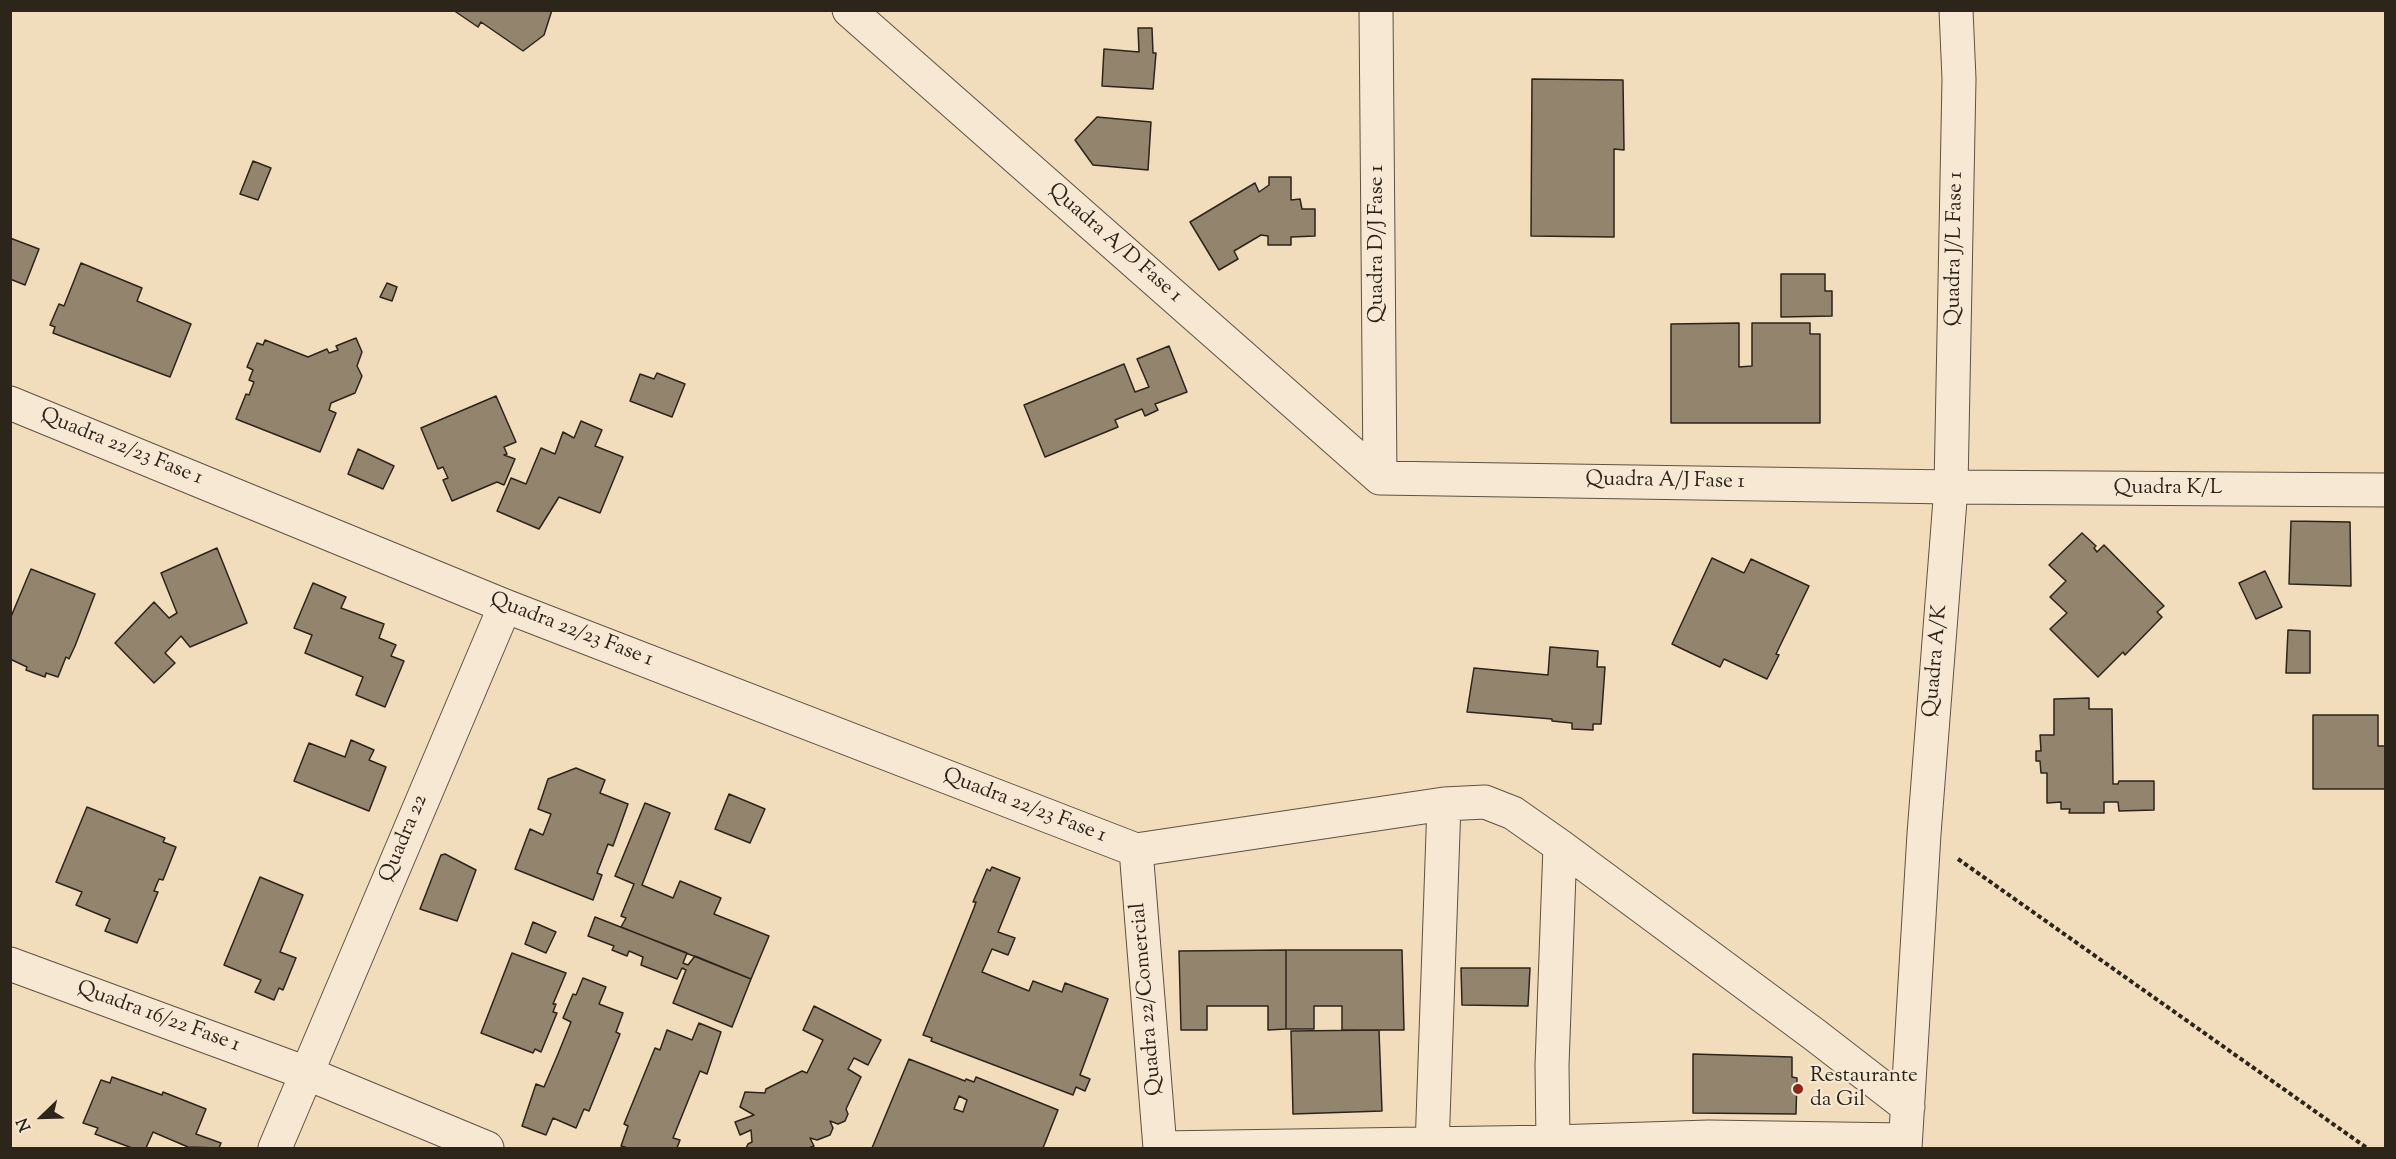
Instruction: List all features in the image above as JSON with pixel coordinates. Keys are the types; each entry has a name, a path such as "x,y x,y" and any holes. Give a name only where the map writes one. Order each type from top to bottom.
{"street":[{"name":"Quadra A/D Fase 1","path":"849,10 1380,478"},
{"name":"Quadra D/J Fase 1","path":"1376,10 1380,478"},
{"name":"Quadra J/L Fase 1","path":"1951,487 1959,79 1956,10"},
{"name":"Quadra 22/23 Fase 1","path":"10,403 505,606 1136,850"},
{"name":"Quadra A/J Fase 1","path":"1380,478 1951,487"},
{"name":"Quadra K/L","path":"1951,487 2385,490"},
{"name":"Quadra A/K","path":"1904,1144 1924,834 1951,487"},
{"name":"Quadra 22","path":"275,1149 505,606"},
{"path":"1136,850 1444,804 1485,802 1513,813 1560,846 1815,1035 1908,1107"},
{"path":"1432,1146 1444,804"},
{"path":"1553,1142 1552,1065 1560,846"},
{"name":"Quadra 22/Comercial","path":"1136,850 1160,1148"},
{"name":"Quadra 16/22 Fase 1","path":"10,964 306,1073 487,1149"},
{"path":"1160,1148 1432,1146 1709,1137 1904,1144"}],"path":[{"path":"1924,834 2367,1149"}],"building":[{"path":"453,10 552,10 544,35 523,51 481,22 478,27"},
{"path":"1138,28 1152,28 1153,53 1156,53 1153,89 1102,86 1104,49 1139,52"},
{"path":"1532,79 1623,80 1624,150 1614,149 1614,237 1531,236"},
{"path":"1097,117 1151,122 1148,170 1093,165 1075,140"},
{"path":"253,161 271,168 258,200 240,194"},
{"path":"1269,177 1291,177 1291,200 1300,199 1302,209 1315,209 1315,236 1291,237 1291,245 1268,245 1268,236 1261,235 1234,251 1238,259 1219,270 1190,222 1255,183 1259,192 1269,185"},
{"path":"10,238 39,249 25,285 10,279"},
{"path":"81,263 142,288 137,301 191,324 170,377 53,333 55,327 50,325 59,304 64,306"},
{"path":"1781,274 1825,274 1825,291 1832,291 1832,316 1781,317"},
{"path":"387,283 397,287 392,301 380,297"},
{"path":"1739,323 1739,367 1752,366 1752,323 1810,323 1810,334 1820,334 1820,423 1671,423 1671,324"},
{"path":"356,338 362,352 357,366 362,376 355,393 331,403 329,410 336,413 320,452 236,419 246,394 249,395 254,382 249,380 253,370 247,367 257,343 263,345 265,340 308,357 327,349 329,353 338,350 336,346"},
{"path":"1169,346 1187,392 1155,404 1158,410 1145,416 1142,409 1115,420 1118,427 1045,457 1024,405 1124,364 1135,392 1149,387 1137,359"},
{"path":"657,373 685,384 672,417 630,401 640,374 654,379"},
{"path":"496,396 516,442 504,447 507,454 504,455 515,459 504,485 497,482 452,501 443,480 448,478 443,467 438,469 421,428"},
{"path":"581,421 602,430 595,446 623,457 600,513 559,497 539,529 497,511 511,478 526,484 541,448 555,454 563,432 574,438"},
{"path":"358,449 394,466 383,489 348,474"},
{"path":"2291,521 2350,522 2351,586 2289,584"},
{"path":"2082,533 2096,546 2094,548 2097,552 2104,545 2164,606 2157,612 2162,617 2125,655 2123,652 2098,677 2050,629 2067,613 2050,597 2066,581 2049,565"},
{"path":"217,548 247,623 190,647 181,636 165,653 175,663 154,683 115,643 154,602 169,618 177,613 161,573"},
{"path":"1712,558 1744,573 1751,559 1809,586 1776,654 1779,655 1767,679 1724,659 1720,667 1672,644"},
{"path":"31,569 95,594 75,646 69,659 66,657 58,677 46,673 45,677 26,670 27,667 10,659 10,619"},
{"path":"2265,571 2282,607 2256,619 2239,583"},
{"path":"313,583 346,597 341,608 384,624 379,638 396,645 391,656 404,661 385,707 356,695 363,677 305,653 312,635 294,628"},
{"path":"2288,630 2310,631 2310,673 2286,673"},
{"path":"1550,647 1598,651 1597,667 1605,667 1601,724 1593,724 1593,730 1572,729 1572,723 1552,721 1552,719 1467,712 1474,668 1548,675"},
{"path":"2089,698 2089,709 2112,709 2113,784 2118,784 2119,781 2154,781 2154,810 2119,811 2118,802 2104,802 2104,813 2069,813 2070,809 2061,809 2061,802 2047,803 2047,773 2041,773 2040,761 2036,761 2036,751 2041,751 2040,735 2054,735 2054,699"},
{"path":"2313,715 2378,715 2378,746 2386,746 2386,789 2313,789"},
{"path":"351,740 374,750 369,760 386,767 369,811 294,781 309,743 345,757"},
{"path":"576,768 605,780 600,793 628,804 613,846 608,844 597,873 602,875 593,900 515,869 530,829 543,835 551,814 538,809 548,779"},
{"path":"729,794 765,809 750,843 715,829"},
{"path":"645,803 670,813 642,885 673,898 680,881 721,898 714,914 769,936 751,979 621,927 626,918 621,916 634,884 615,876"},
{"path":"87,807 165,838 163,842 176,847 163,880 159,879 154,891 158,892 137,943 105,931 110,919 76,905 82,892 56,882"},
{"path":"445,854 476,870 457,921 420,909 441,855"},
{"path":"992,867 1020,878 998,932 1015,938 1008,955 992,949 982,972 1029,991 1033,981 1062,992 1065,983 1108,999 1080,1075 1090,1079 1085,1091 1076,1087 1073,1095 931,1041 932,1038 923,1035 974,908 976,902 973,902 987,869 990,871"},
{"path":"260,877 303,895 280,952 296,958 283,990 279,988 274,1000 255,992 261,980 224,965"},
{"path":"595,917 687,953 683,963 688,965 695,956 751,979 732,1027 673,1003 686,970 682,968 677,979 641,965 643,957 629,951 627,956 612,950 614,946 588,936"},
{"path":"533,922 556,932 546,953 525,944"},
{"path":"1286,950 1286,1029 1268,1030 1268,1006 1207,1006 1207,1030 1181,1030 1179,951"},
{"path":"1286,950 1402,950 1404,1030 1342,1030 1342,1006 1314,1006 1314,1029 1286,1029"},
{"path":"512,953 566,973 553,1004 556,1004 553,1012 557,1013 541,1052 535,1049 533,1053 481,1033"},
{"path":"1461,968 1530,968 1528,1006 1462,1005"},
{"path":"583,978 606,987 599,1004 623,1013 616,1032 620,1034 589,1111 584,1109 576,1128 553,1118 546,1135 522,1126 536,1084 544,1087 558,1054 571,1022 563,1018"},
{"path":"814,1006 881,1040 868,1065 854,1058 848,1069 861,1077 846,1109 848,1114 845,1121 838,1124 830,1121 833,1128 830,1135 817,1140 810,1138 814,1146 809,1148 746,1148 752,1142 751,1130 740,1135 735,1122 754,1115 740,1107 745,1092 765,1093 766,1089 802,1071 807,1073 823,1040 803,1030"},
{"path":"699,1023 721,1032 707,1074 700,1071 673,1138 680,1140 677,1148 621,1146 628,1126 624,1124 655,1048 660,1050 667,1030 692,1040"},
{"path":"1379,1030 1382,1111 1293,1114 1291,1031"},
{"path":"1693,1054 1792,1057 1792,1077 1797,1078 1796,1114 1693,1113"},
{"path":"909,1059 965,1081 966,1079 974,1082 976,1077 1058,1110 1043,1148 872,1148","holes":["959,1096 967,1100 963,1112 954,1109"]},
{"path":"112,1077 162,1095 163,1092 206,1109 196,1134 221,1143 219,1148 188,1147 153,1132 146,1148 132,1148 95,1134 98,1128 83,1123 101,1080 110,1083"}],"place":[{"name":"Restaurante da Gil","path":"1798,1089"}]}
